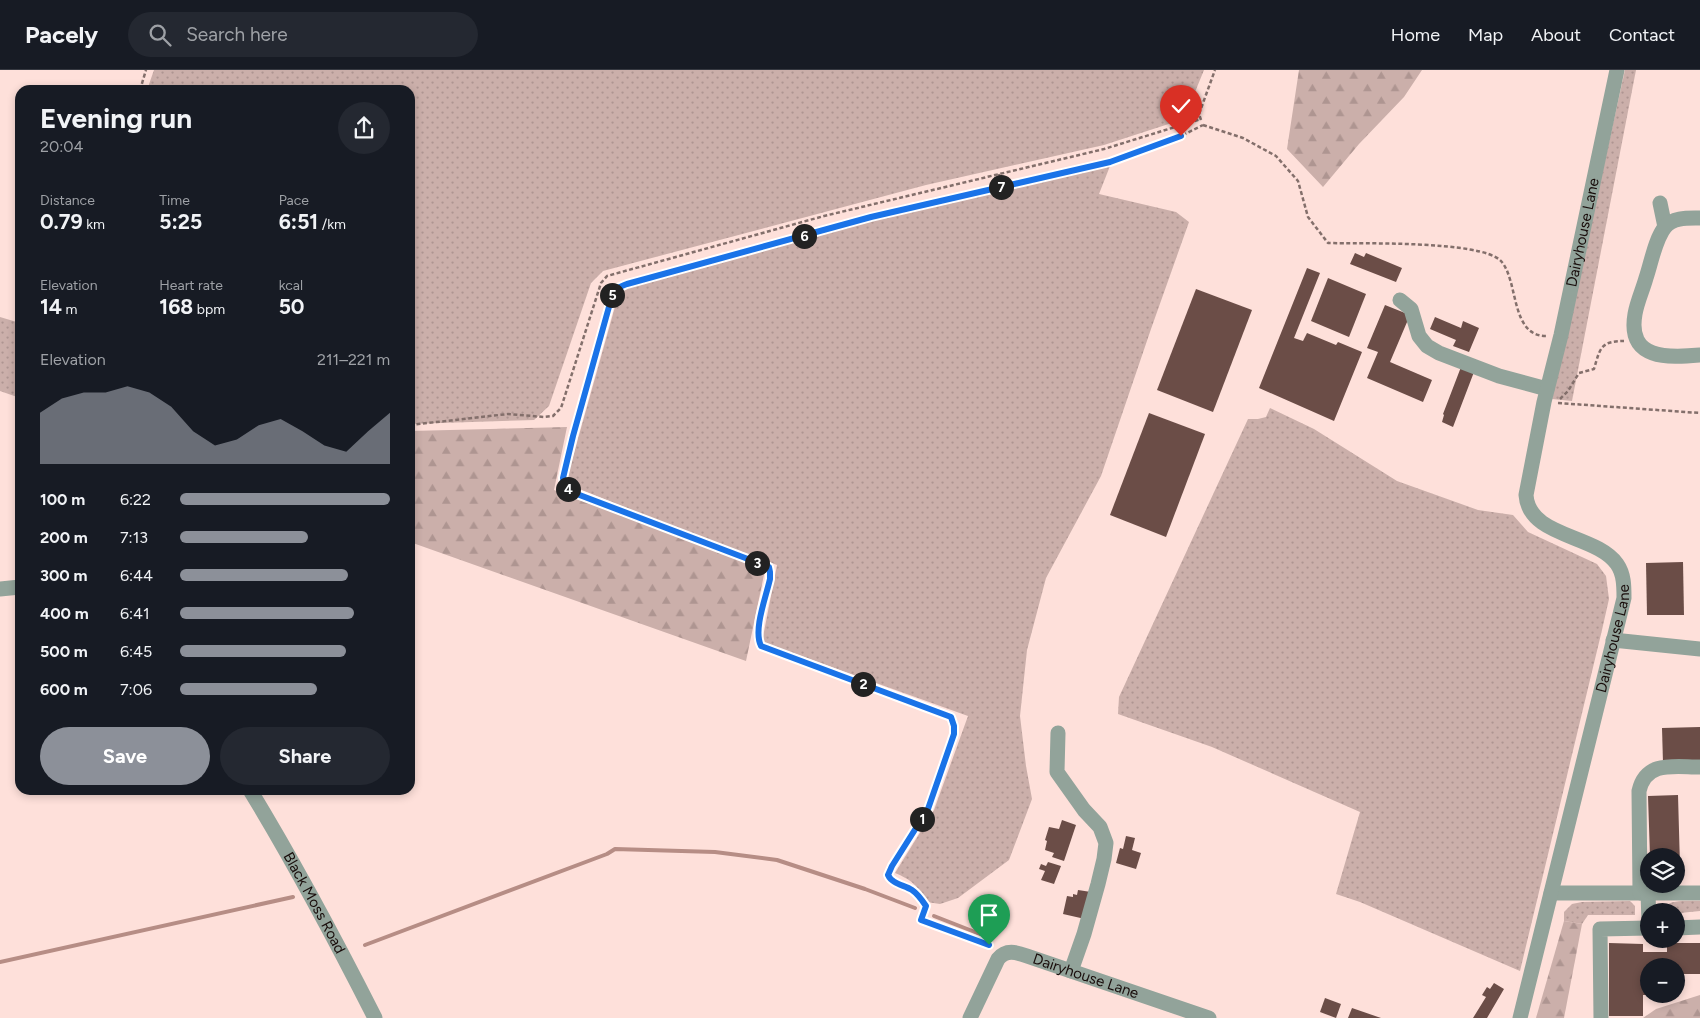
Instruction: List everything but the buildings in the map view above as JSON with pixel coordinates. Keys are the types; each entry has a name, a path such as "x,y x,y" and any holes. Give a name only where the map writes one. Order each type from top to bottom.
{"street":[{"name":"Dairyhouse Lane","path":"1520,1018 1624,598 1622,577 1610,556 1534,517 1527,503 1526,495 1547,389 1561,335 1618,70"},
{"path":"1660,203 1665,227"},
{"path":"1700,218 1680,218 1665,227 1657,243 1635,314 1634,329 1638,341 1645,350 1662,357 1700,356"},
{"path":"1400,300 1411,309 1419,336 1427,346 1439,353 1499,376 1547,389"},
{"path":"0,590 15,588"},
{"path":"1613,640 1700,649"},
{"path":"1058,734 1056,772 1084,810 1100,827 1106,842 1098,884 1071,971"},
{"path":"1642,848 1639,791 1641,781 1648,772 1659,768 1700,767"},
{"name":"Black Moss Road","path":"253,795 324,917 375,1018"},
{"path":"1685,892 1700,892"},
{"path":"1551,893 1640,893"},
{"path":"1644,893 1646,903"},
{"path":"1685,928 1700,927"},
{"path":"1601,1018 1600,929 1640,928"},
{"name":"Dairyhouse Lane","path":"999,958 1006,953 1016,952 1209,1018"},
{"path":"970,1018 999,958"}],"path":[{"path":"142,85 146,70"},
{"path":"1202,125 1199,114 1215,70"},
{"path":"415,424 508,414 553,416 562,408 601,283 607,276 824,216 1104,150 1201,119"},
{"path":"999,958 989,945 921,920 926,906 921,898 913,891 890,879 888,875 928,809 954,734 951,717 761,646 758,642 757,632 770,579 769,567 569,491 564,486 563,478 573,436 613,291 636,281 862,220 1110,162 1181,136 1202,125 1243,138 1276,156 1298,181 1308,217 1328,243 1444,246 1492,254 1501,261 1508,273 1526,328 1539,336 1561,335"},
{"path":"999,174 1002,186"},
{"path":"1638,341 1612,341 1601,348 1594,369 1579,373 1568,391 1556,403 1700,413"}],"green space":[{"path":"154,70 1204,70 1184,119 1104,145 926,185 603,271 591,283 549,406 534,420 415,424 415,85 149,85"},
{"path":"1299,70 1422,70 1404,97 1359,144 1323,187 1287,149"},
{"path":"1625,70 1636,70 1572,401 1552,399"},
{"path":"1110,166 1099,194 1176,212 1189,222 1101,476 1046,578 1027,650 1020,716 1032,799 1009,860 958,898 940,904 927,902 914,884 895,873 934,810 968,716 762,642 777,565 671,526 572,486 567,478 620,289 859,224"},
{"path":"0,317 15,322 15,396 0,391"},
{"path":"1270,408 1314,429 1397,481 1478,510 1513,515 1528,532 1597,564 1606,576 1609,599 1520,971 1360,902 1336,894 1360,812 1212,747 1118,714 1119,697 1248,419 1266,417"},
{"path":"567,427 554,490 765,570 746,661 415,544 415,431"},
{"path":"1630,901 1635,906 1635,915 1588,915 1582,924 1564,921 1564,912 1572,904"},
{"path":"1700,901 1700,911 1685,912 1685,903 1670,903"},
{"path":"1564,921 1582,924 1564,1018 1536,1018"},
{"path":"1700,995 1700,1018 1643,1018 1656,1009 1675,1003 1685,1003 1685,1000"}],"waterway":[{"path":"365,945 607,854 615,849 715,852 777,860 865,889 915,908"},
{"path":"0,962 293,897"},
{"path":"934,916 980,934"}],"route":[{"path":"989,945 921,920 926,906 921,898 913,891 890,879 888,875 928,809 954,734 951,717 761,646 758,642 757,632 770,579 769,567 569,491 564,486 563,478 613,291 617,288 871,217 1110,162 1181,136"}]}
